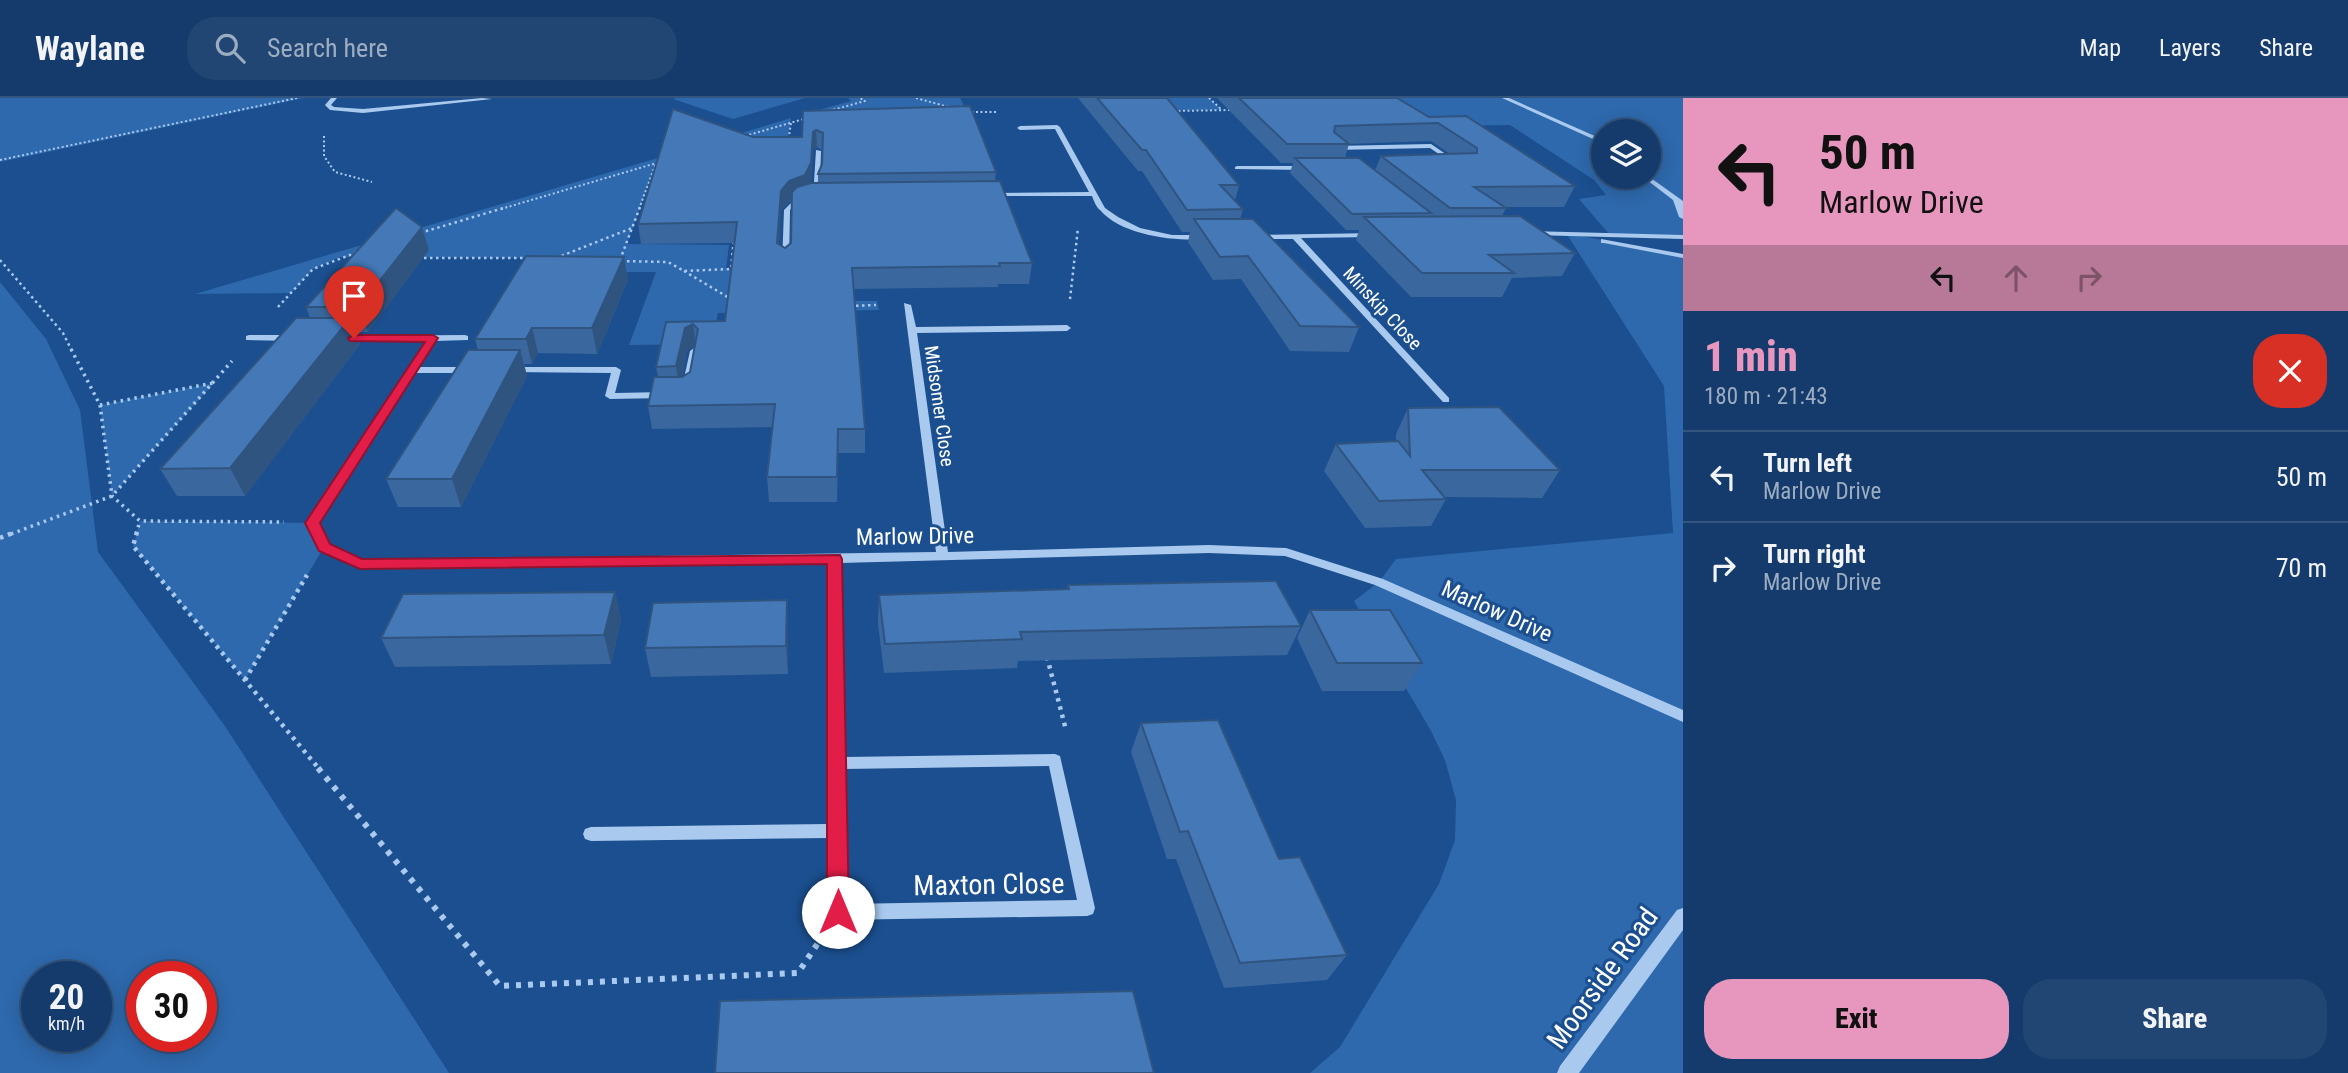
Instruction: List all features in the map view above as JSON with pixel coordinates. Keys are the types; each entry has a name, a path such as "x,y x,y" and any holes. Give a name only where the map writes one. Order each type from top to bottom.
{"street":[{"path":"334,98 328,105 332,109 344,111 489,99"},
{"path":"1504,98 1591,137"},
{"path":"1020,128 1058,127 1102,209 1115,219 1138,230 1172,237 1213,237"},
{"path":"1339,154 1331,148 1431,146 1465,170 1452,170"},
{"path":"810,197 817,182 818,150"},
{"path":"1237,168 1316,168"},
{"path":"1661,188 1680,202 1683,217"},
{"path":"986,195 1094,194"},
{"path":"785,264 787,211 794,203 810,197 824,197"},
{"path":"1527,233 1683,237"},
{"path":"1566,233 1683,256"},
{"path":"1241,237 1387,235"},
{"name":"Minskip Close","path":"1296,237 1447,400"},
{"path":"1683,237 1678,245 1683,250"},
{"path":"907,305 912,330"},
{"name":"Midsomer Close","path":"943,557 912,330 1066,328"},
{"path":"249,338 301,338"},
{"path":"328,338 465,338"},
{"path":"324,547 312,523 433,338"},
{"path":"685,395 694,351"},
{"path":"411,370 479,370"},
{"path":"493,370 616,370 610,396 673,395"},
{"name":"Marlow Drive","path":"324,547 360,564 834,559 1209,549 1286,552 1379,582 1683,716"},
{"path":"834,559 838,912"},
{"path":"838,763 1055,760"},
{"name":"Maxton Close","path":"838,912 1087,908 1055,760"},
{"path":"591,834 838,831"},
{"name":"Moorside Road","path":"1567,1073 1683,916"}],"path":[{"path":"0,160 297,98"},
{"path":"841,112 827,112 865,101 860,98"},
{"path":"916,98 954,109"},
{"path":"1209,98 1222,110"},
{"path":"328,105 323,115 324,156 335,172 372,182"},
{"path":"1174,111 1232,110"},
{"path":"967,113 1007,112"},
{"path":"742,138 815,116"},
{"path":"788,144 791,123"},
{"path":"419,234 668,160"},
{"path":"656,163 620,261 668,262 736,301"},
{"path":"1066,328 1081,209 1102,209"},
{"path":"568,259 555,258 634,227"},
{"path":"684,271 730,270 735,235"},
{"path":"313,269 340,257 366,250"},
{"path":"340,257 358,257"},
{"path":"414,258 531,258"},
{"path":"0,260 63,333 100,405 112,496 140,521 312,523"},
{"path":"840,306 907,305"},
{"path":"0,538 112,496 223,373"},
{"path":"100,405 214,383"},
{"path":"140,521 133,545 500,986 798,973 838,912"},
{"path":"245,680 324,547"},
{"path":"1045,649 1066,730 1055,760"}],"shaded area":[{"path":"0,98 304,98 0,162"},
{"path":"805,98 733,119 673,99"},
{"path":"848,98 960,98 967,112 812,112 851,101"},
{"path":"1117,98 1209,98 1222,110 1126,111"},
{"path":"1396,98 1683,98 1683,237 1609,234 1579,199 1606,195 1601,189 1661,189 1661,119 1591,119 1591,178 1510,125 1443,126"},
{"path":"791,118 786,151 675,153"},
{"path":"658,158 627,244 729,245 726,269 785,268 840,301 877,301 879,310 718,313 711,344 629,345 656,272 590,272 554,258 340,257 313,269 291,293 195,294"},
{"path":"1566,233 1683,256 1683,1073 1310,1073 1340,1047 1439,884 1455,840 1456,800 1445,760 1430,729 1354,601 1379,582 1396,559 1673,533 1664,386"},
{"path":"0,282 46,339 80,410 98,552 225,726 449,1073 0,1073"},
{"path":"214,383 112,496 100,405"},
{"path":"140,521 312,523 324,547 245,680 133,546"}],"building":[{"path":"1097,98 1167,98 1239,185 1220,185 1243,209 1187,210 1146,150 1142,150"},
{"path":"1239,98 1397,98 1429,117 1466,116 1575,186 1474,187 1506,208 1450,208 1381,156 1477,153 1477,148 1438,123 1335,126 1334,132 1349,144 1287,144"},
{"path":"970,106 996,172 818,174 822,164 823,133 816,130 813,132 811,163 805,175 789,181 781,191 777,243 785,248 791,243 792,192 797,187 811,183 1000,181 1032,263 999,263 1000,266 852,268 865,429 838,429 837,477 767,477 775,404 648,406 654,377 682,377 690,372 698,329 693,324 685,328 676,366 656,367 666,322 725,321 737,222 638,224 673,109 753,137 802,137 803,111"},
{"path":"1295,158 1359,158 1431,213 1352,214"},
{"path":"396,208 422,227 359,307 306,307"},
{"path":"1520,216 1575,253 1489,255 1514,273 1422,273 1364,217"},
{"path":"1194,219 1253,219 1359,327 1300,326 1248,256 1220,257"},
{"path":"526,256 624,257 592,328 532,328 526,339 475,339"},
{"path":"296,318 350,318 230,468 160,469"},
{"path":"468,350 520,350 452,479 386,479"},
{"path":"1499,407 1560,470 1422,470 1446,499 1379,501 1336,444 1398,441 1410,456 1408,408"},
{"path":"1276,581 1301,626 1020,632 1022,639 885,644 879,595 1069,589 1068,585"},
{"path":"615,592 604,635 381,638 403,594"},
{"path":"787,600 786,646 645,648 653,603"},
{"path":"1310,610 1390,610 1422,663 1337,663"},
{"path":"1218,720 1279,859 1300,857 1347,955 1240,963 1188,831 1180,832 1141,723"},
{"path":"1133,991 1154,1073 715,1073 720,1001"}],"route":[{"path":"354,338 433,338 312,523 324,547 360,564 834,559 838,912"}]}
